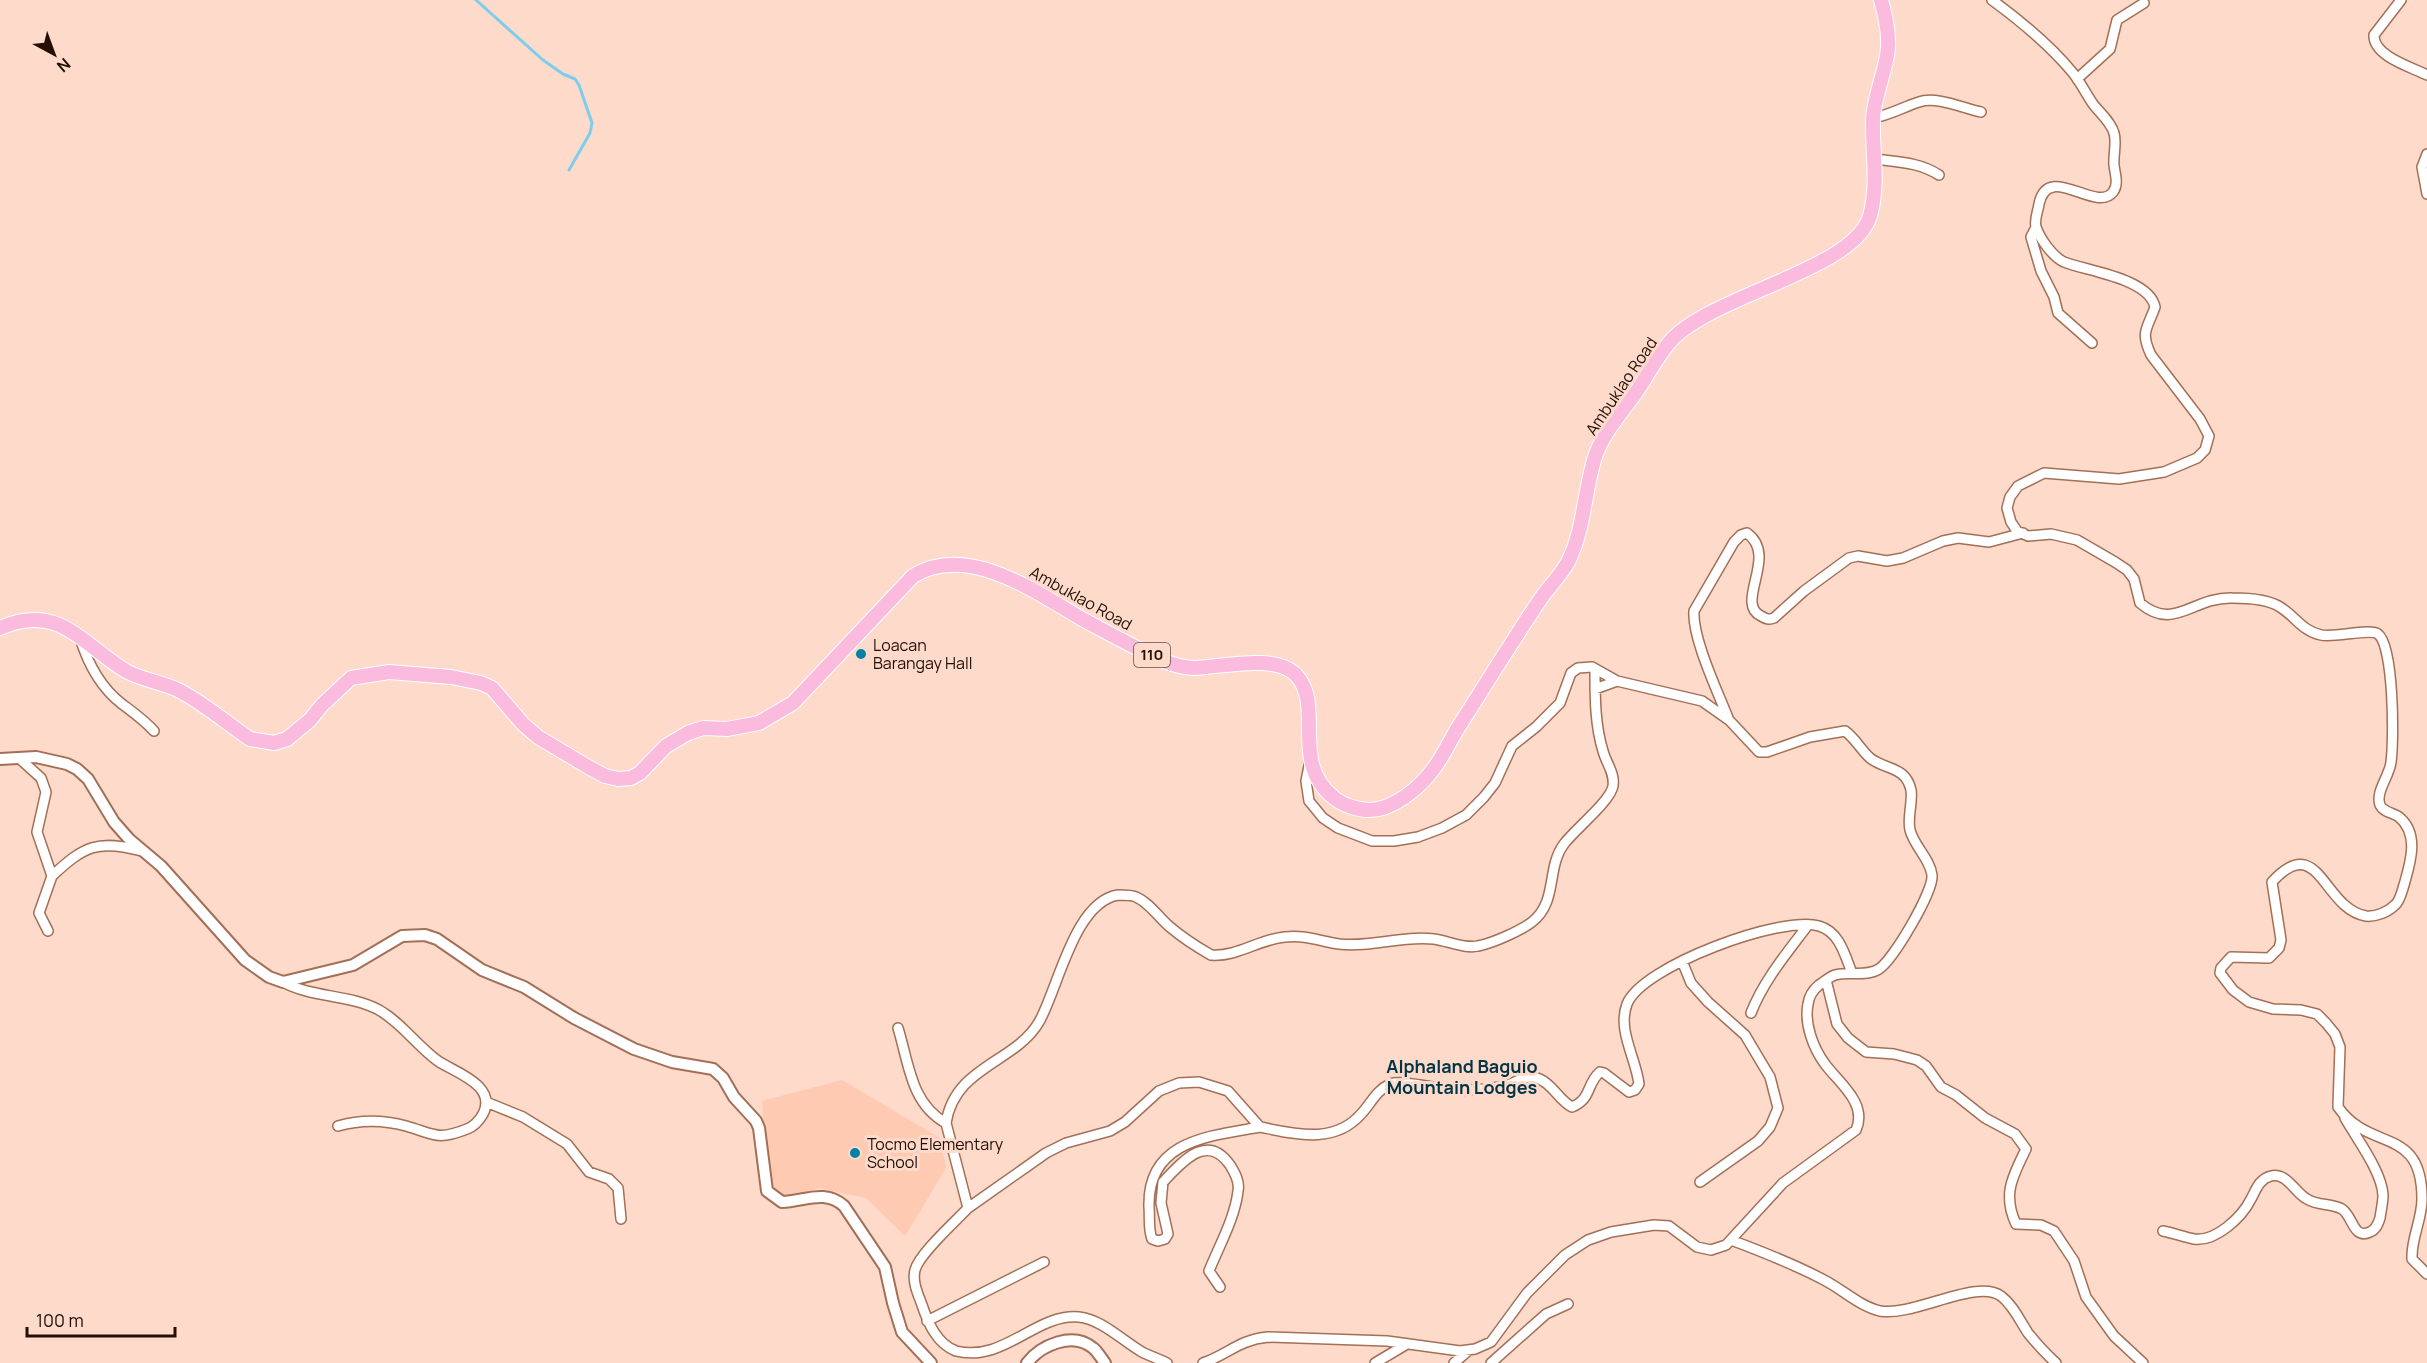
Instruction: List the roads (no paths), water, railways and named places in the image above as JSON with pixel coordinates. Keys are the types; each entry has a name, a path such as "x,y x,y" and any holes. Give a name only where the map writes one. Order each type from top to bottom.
{"main road":[{"name":"Ambuklao Road","path":"0,628 13,622 35,618 57,623 128,672 188,695 250,739 274,743 287,739 310,720 322,705 351,678 389,672 451,677 481,683 492,688 523,724 538,736 590,768 605,776 618,779 631,778 640,773 666,746 688,733 703,728 728,729 759,723 793,704 913,576 926,568 945,565 966,566 1022,582 1086,621 1170,663 1193,668 1234,664 1272,664 1288,669 1298,677 1307,699 1311,759 1319,783 1339,802 1362,809 1374,810 1386,807 1406,795 1430,774 1513,640 1566,565 1582,520 1586,492 1600,443 1669,343 1698,320 1829,257 1849,244 1869,220 1877,179 1873,118 1877,89 1888,46 1881,0"}],"street":[{"path":"1992,0 2050,48 2077,79 2114,132 2116,184 2114,190 2105,197 2095,198 2069,188 2056,186 2040,199 2036,227 2031,237 2058,313 2092,343"},
{"path":"2401,0 2374,35 2373,41 2380,51 2427,75"},
{"path":"2077,79 2110,50 2117,20 2144,3"},
{"path":"1873,118 1932,100 1981,112"},
{"path":"2427,154 2422,167 2427,194"},
{"path":"1875,159 1923,166 1939,175"},
{"path":"2036,227 2051,251 2064,262 2111,274 2149,296 2155,307 2144,333 2146,344 2151,355 2200,419 2209,436 2205,450 2198,458 2164,472 2119,479 2044,473 2018,486 2010,497 2007,508 2011,522 2017,531 2028,536 2050,534 2077,540 2121,566 2134,579 2139,603 2157,615 2168,616 2214,599 2242,598 2277,605 2306,629 2321,635 2349,635 2368,631 2377,633 2385,642 2394,732 2391,765 2380,804 2382,809 2399,817 2412,839 2412,859 2397,904 2381,914 2369,916 2356,913 2343,905 2315,870 2307,864 2293,864 2282,871 2272,882 2281,940 2279,948 2269,958 2231,957 2221,968 2220,973 2233,990 2249,1002 2273,1009 2301,1010 2317,1014 2335,1034 2340,1047 2338,1107 2377,1174 2381,1185 2382,1204 2378,1223 2373,1230 2361,1233 2355,1230 2350,1218 2341,1209 2309,1201 2285,1178 2277,1175 2265,1179 2258,1185 2242,1215 2217,1233 2196,1239 2163,1231"},
{"path":"1729,720 1702,649 1694,618 1698,600 1734,542 1741,535 1747,533 1752,537 1759,552 1760,565 1751,607 1756,614 1769,620 1849,558 1858,556 1887,561 1903,558 1943,541 1958,538 1989,542 2023,533"},
{"path":"79,636 87,660 107,690 122,704 141,716 154,730"},
{"path":"1311,759 1306,781 1309,801 1323,818 1338,828 1372,841 1395,841 1418,837 1442,828 1466,815 1495,783 1512,746 1536,728 1560,702 1571,673 1578,668 1592,667 1617,681 1702,701 1729,720 1758,752 1767,752 1831,732 1845,731 1871,759 1895,768 1908,782 1911,791 1910,830 1929,865 1932,884 1924,903 1890,960 1878,970 1836,975 1813,990 1808,1000 1809,1031 1819,1055 1852,1096 1859,1124 1856,1130 1783,1183 1726,1245 1711,1250 1697,1247 1669,1226 1654,1225 1611,1232 1588,1240 1565,1255 1527,1293 1491,1342 1469,1350 1454,1363"},
{"path":"968,1208 946,1123 948,1111 955,1097 984,1066 1024,1041 1038,1024 1049,1001 1060,967 1076,934 1092,911 1105,900 1119,895 1136,897 1170,927 1211,955 1219,956 1238,952 1266,940 1306,936 1337,944 1363,945 1430,938 1476,947 1495,941 1532,922 1544,909 1551,893 1553,869 1564,844 1611,792 1614,779 1603,753 1598,730 1592,667"},
{"path":"1595,689 1617,681"},
{"path":"0,759 36,757 67,764 77,769 88,779 114,822 129,839 147,852 245,960 269,977 295,989 340,996 378,1010 393,1020 438,1061 472,1079 482,1091 486,1102 485,1111 478,1122 471,1128 455,1133 431,1136 406,1126 379,1121 338,1126"},
{"path":"19,758 35,771 45,785 46,792 37,832 52,876"},
{"path":"48,931 39,913 52,876 78,853 89,848 116,846 147,852"},
{"path":"1220,1287 1209,1271 1239,1189 1232,1168 1217,1152 1204,1149 1192,1155 1163,1182 1161,1203 1168,1234 1165,1239 1158,1241 1152,1239 1149,1232 1149,1194 1152,1179 1167,1158 1191,1141 1260,1127 1304,1136 1321,1135 1353,1123 1382,1089 1392,1084 1405,1082 1446,1091 1509,1084 1524,1077 1531,1077 1540,1079 1572,1107 1581,1104 1589,1094 1600,1072 1609,1076 1629,1092 1635,1090 1639,1084 1624,1029 1623,1014 1628,1001 1637,990 1662,970 1745,935 1795,925 1820,926 1836,938 1852,973"},
{"path":"1751,1013 1772,973 1808,925"},
{"path":"283,982 353,965 402,936 425,935 448,945 482,970 524,987 574,1018 634,1049 672,1062 713,1069 723,1078 734,1097 756,1121 761,1135 767,1191 782,1202 824,1196 837,1200 844,1206 885,1267 902,1332 931,1363"},
{"path":"1682,961 1691,983 1708,1002 1745,1035 1770,1077 1778,1108 1770,1126 1758,1141 1700,1182"},
{"path":"1826,980 1837,1024 1848,1038 1866,1052 1894,1054 1917,1060 1926,1066 1941,1087 1956,1095 1985,1118 2014,1134 2026,1149 2010,1182 2008,1207 2016,1224 2041,1225 2054,1231 2074,1261 2086,1298 2114,1336 2143,1363"},
{"path":"898,1028 918,1098 933,1116 946,1123"},
{"path":"1167,1363 1144,1353 1091,1320 1079,1317 1068,1317 987,1355 970,1356 950,1348 940,1340 927,1321 914,1283 915,1270 926,1253 968,1208 1046,1153 1066,1143 1110,1131 1125,1122 1159,1091 1179,1083 1199,1082 1228,1091 1260,1127"},
{"path":"486,1102 523,1117 567,1144 590,1172 609,1179 618,1188 621,1219"},
{"path":"2343,1114 2376,1138 2401,1146 2415,1162 2421,1181 2422,1201 2412,1259 2427,1274"},
{"path":"1731,1240 1804,1270 1879,1311 1894,1312 1956,1296 1992,1292 2001,1296 2029,1334 2056,1363"},
{"path":"927,1321 1044,1262"},
{"path":"1491,1363 1546,1314 1568,1304"},
{"path":"1203,1363 1252,1338 1268,1337 1326,1338 1407,1344 1435,1349 1469,1350"},
{"path":"1027,1363 1033,1355 1048,1346 1068,1340 1085,1343 1094,1348 1105,1363"},
{"path":"1375,1363 1407,1344"}],"waterway":[{"path":"476,0 543,60 563,74 575,79 579,85 592,123 590,133 569,170"}],"place":[{"name":"Loacan Barangay Hall","path":"861,654"},
{"name":"Tocmo Elementary School","path":"855,1153"}],"district":[{"name":"Alphaland Baguio Mountain Lodges","path":"1462,1077"}]}
